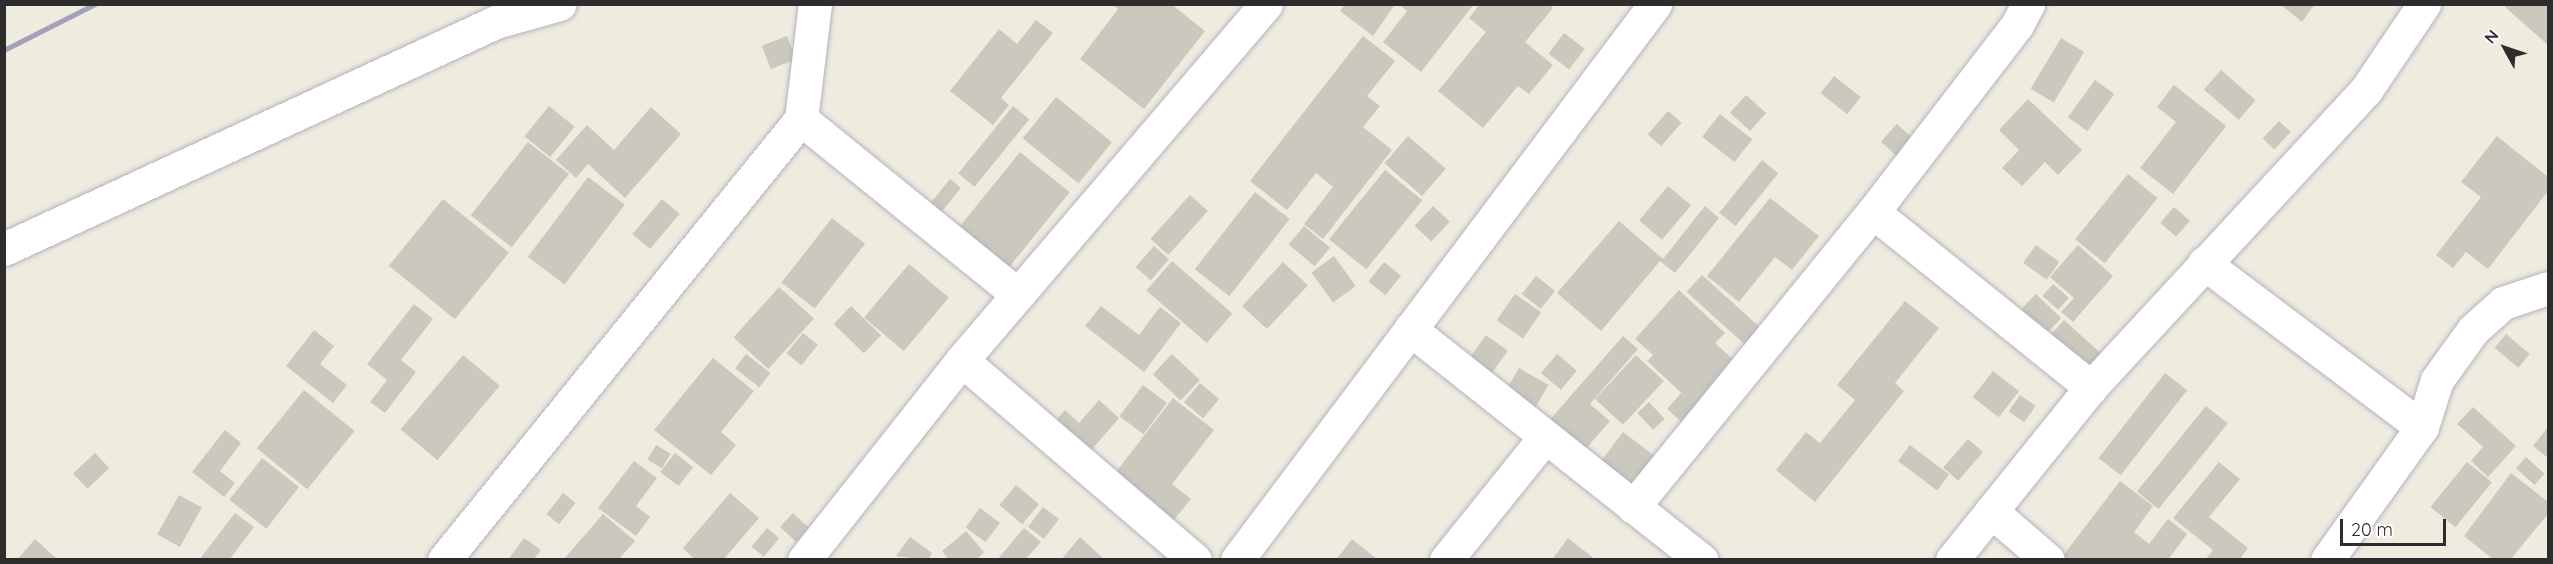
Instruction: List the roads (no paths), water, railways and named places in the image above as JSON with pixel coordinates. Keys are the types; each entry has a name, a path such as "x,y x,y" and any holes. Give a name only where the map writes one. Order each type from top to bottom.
{"street":[{"path":"4,249 496,22 560,4"},
{"path":"460,554 801,119 815,4"},
{"path":"804,560 962,360 1266,4"},
{"path":"1237,560 1655,4"},
{"path":"1633,507 1873,212 2017,25 2028,4"},
{"path":"1952,560 2091,387 2366,90 2424,4"},
{"path":"801,119 1018,295"},
{"path":"1873,212 2091,387"},
{"path":"2204,263 2422,427"},
{"path":"2327,560 2422,427 2437,380 2474,330 2504,303 2548,288"},
{"path":"1410,329 1701,560"},
{"path":"962,360 1196,560"},
{"path":"1446,560 1545,436"},
{"path":"1991,511 2048,560"}],"railway":[{"path":"4,50 95,4"}]}
